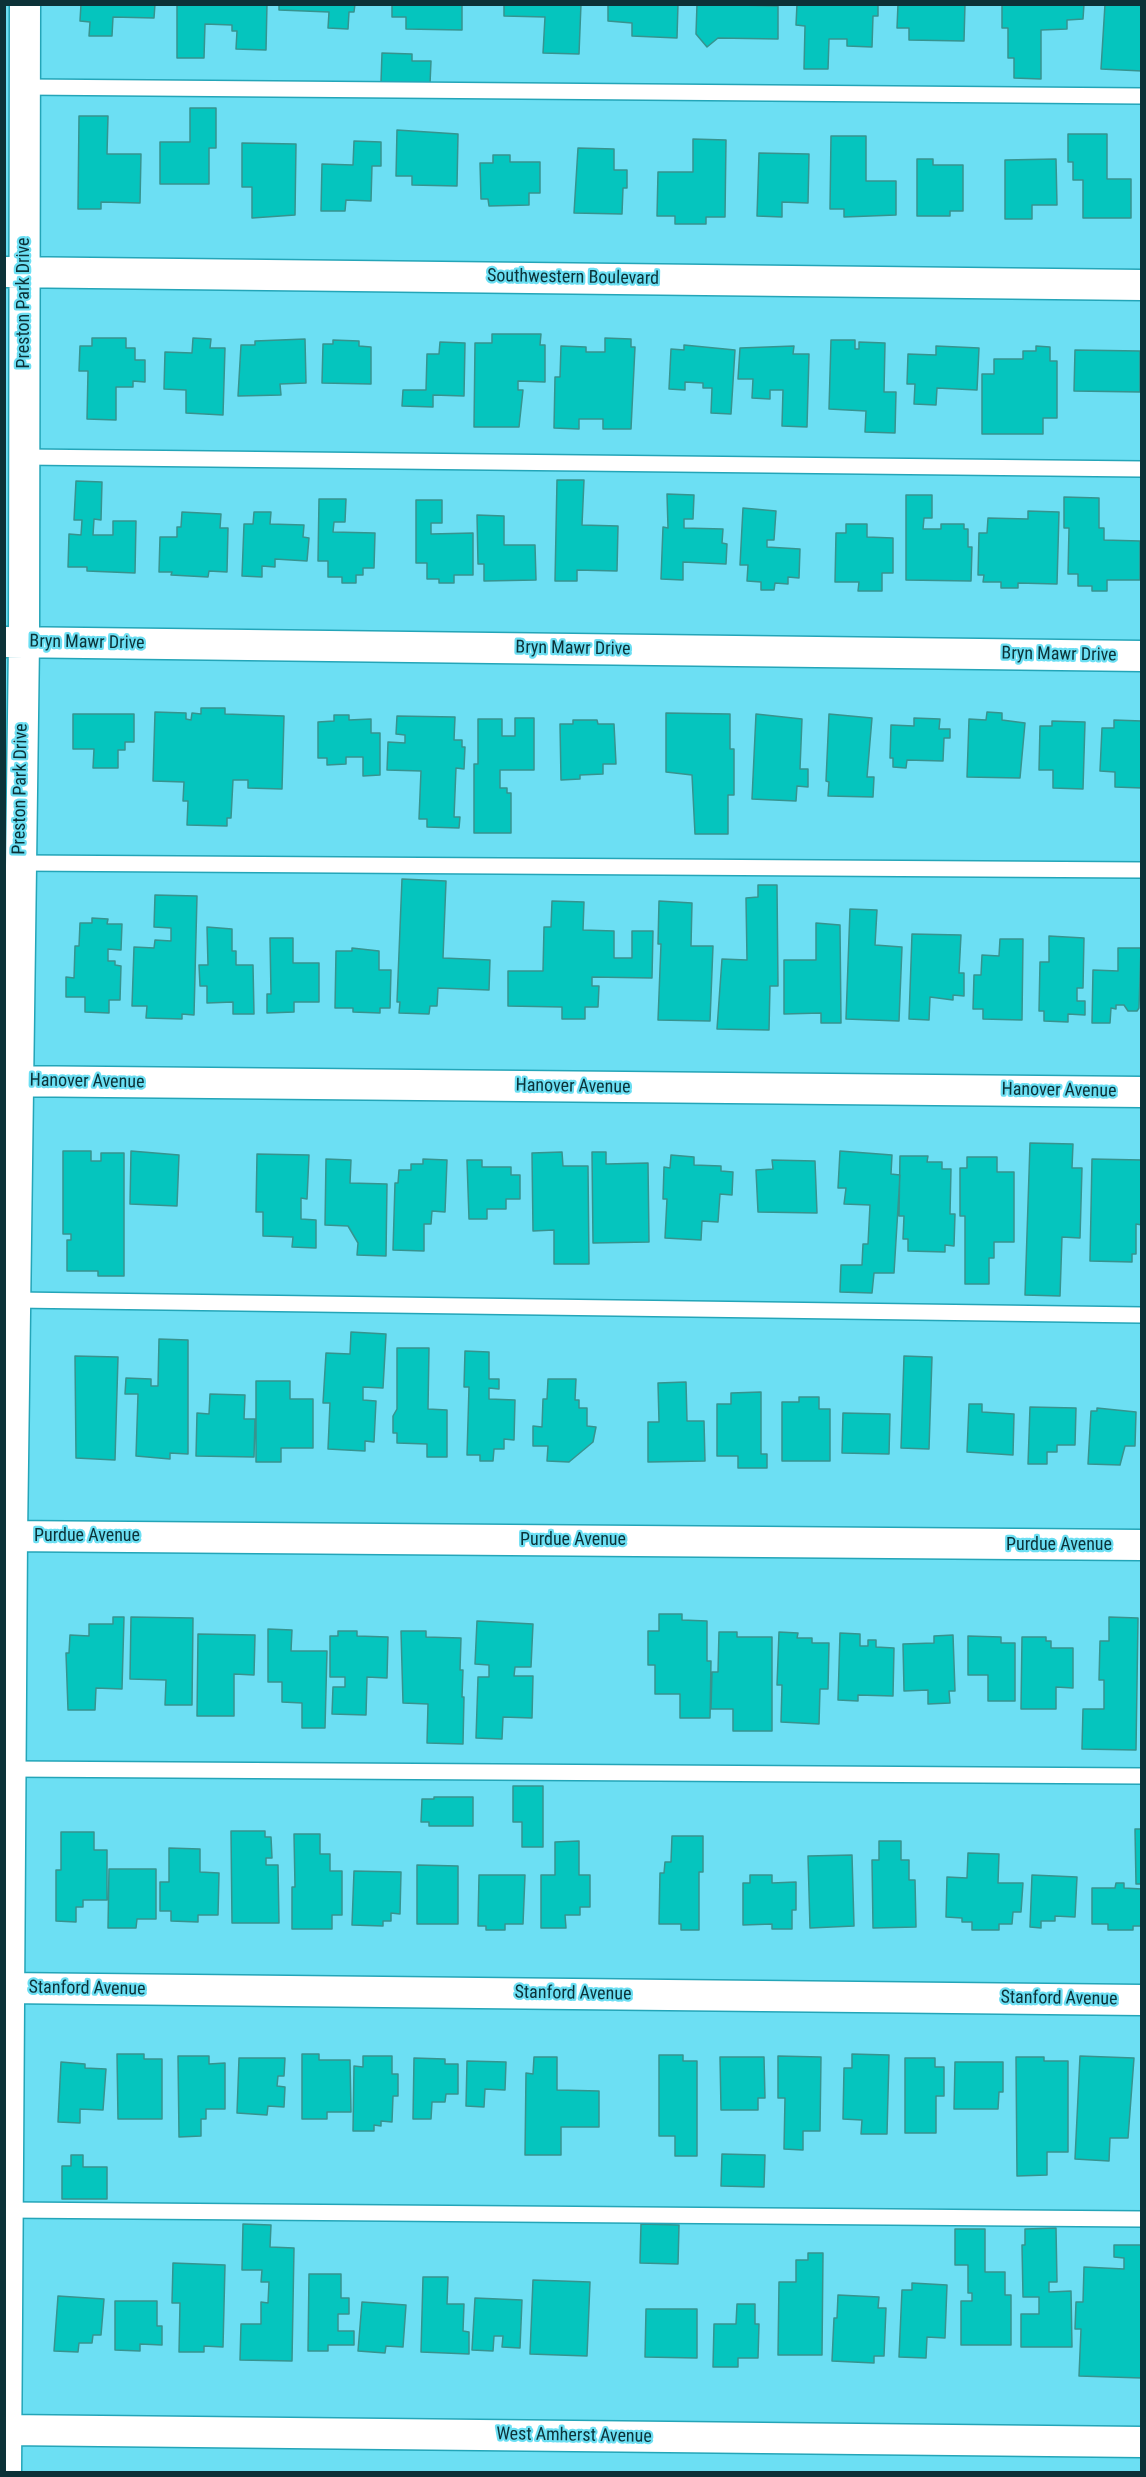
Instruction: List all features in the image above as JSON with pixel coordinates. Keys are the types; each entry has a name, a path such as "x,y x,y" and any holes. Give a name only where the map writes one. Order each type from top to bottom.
{"street":[{"name":"Preston Park Drive","path":"6,2472 6,1988 11,1769 8,1536 15,1300 11,1082 20,863 14,642 24,457 14,272 25,87 26,4"},
{"name":"Southwestern Boulevard","path":"14,272 1142,285"},
{"name":"Bryn Mawr Drive","path":"14,642 1142,656"},
{"name":"Hanover Avenue","path":"11,1082 1142,1092"},
{"name":"Purdue Avenue","path":"8,1536 1142,1545"},
{"name":"Stanford Avenue","path":"6,1988 1142,2000"},
{"name":"West Amherst Avenue","path":"6,2413 1142,2442"}],"lane":[{"path":"25,87 1142,96"},
{"path":"24,457 1142,469"},
{"path":"20,863 1142,870"},
{"path":"15,1300 1142,1315"},
{"path":"11,1769 1142,1776"},
{"path":"7,2195 1142,2219"}],"building":[{"path":"81,4 155,4 154,18 113,17 112,36 89,36 90,22 80,21"},
{"path":"177,4 267,4 266,50 236,49 237,31 232,31 232,25 205,24 204,58 177,58"},
{"path":"279,4 355,4 354,12 349,12 348,29 328,28 329,12 279,10"},
{"path":"392,4 462,4 462,30 406,29 406,17 392,17"},
{"path":"504,4 581,4 579,54 543,53 545,17 504,16"},
{"path":"608,4 678,4 677,38 632,36 632,23 608,21"},
{"path":"697,4 778,6 778,39 718,38 707,47 696,34"},
{"path":"797,4 878,4 878,16 873,16 872,47 847,46 847,39 829,39 828,69 804,69 805,26 796,25"},
{"path":"898,4 965,4 964,41 909,40 909,28 897,28"},
{"path":"1002,4 1084,4 1083,19 1067,20 1067,29 1041,30 1041,79 1014,78 1014,58 1008,58 1008,28 1002,28"},
{"path":"1105,4 1142,4 1142,71 1101,69"},
{"path":"382,53 412,54 412,61 431,61 430,84 381,82"},
{"path":"190,108 216,108 216,148 209,148 209,184 160,184 160,142 190,142"},
{"path":"79,116 108,116 107,154 141,154 140,203 101,202 101,209 78,209"},
{"path":"397,130 458,134 457,186 412,185 412,176 396,176"},
{"path":"1068,134 1107,134 1107,179 1131,179 1131,218 1083,218 1083,180 1073,180 1073,162 1068,162"},
{"path":"831,136 866,136 866,181 896,181 896,215 844,217 844,209 830,209"},
{"path":"693,139 726,140 725,217 706,217 706,224 675,224 675,216 657,216 658,172 693,172"},
{"path":"354,141 381,142 381,166 372,166 371,201 346,200 345,211 321,211 322,164 353,165"},
{"path":"242,143 296,144 295,215 252,218 252,187 242,187"},
{"path":"578,148 614,149 614,170 627,170 627,188 623,188 622,214 574,213"},
{"path":"759,153 809,154 808,203 782,202 782,217 757,216"},
{"path":"493,155 510,155 510,162 540,162 540,193 529,193 529,205 489,206 488,199 481,199 480,163 493,163"},
{"path":"917,159 933,159 933,165 963,165 963,211 950,211 950,216 917,216"},
{"path":"1056,159 1057,205 1032,205 1032,219 1005,219 1005,160"},
{"path":"492,334 541,334 540,345 545,345 545,382 518,381 518,390 523,390 519,427 474,427 475,343 492,343"},
{"path":"92,338 126,338 126,348 135,348 135,360 145,360 145,382 133,381 133,387 116,387 116,420 87,419 88,371 79,371 80,346 92,346"},
{"path":"193,338 211,339 210,348 225,348 223,415 186,413 186,390 164,389 165,352 192,353"},
{"path":"605,338 631,339 631,347 635,347 631,429 603,429 603,419 579,419 579,429 554,428 555,377 560,377 561,346 586,347 586,352 605,352"},
{"path":"305,339 306,383 280,384 281,395 238,396 241,345 255,345 255,341"},
{"path":"333,340 359,341 359,346 371,347 371,384 322,383 323,344 333,344"},
{"path":"831,340 855,340 855,349 859,349 859,342 885,343 884,392 896,392 895,433 865,432 866,411 829,409"},
{"path":"440,342 465,343 464,396 433,395 433,407 402,406 403,390 426,390 427,354 439,354"},
{"path":"684,345 735,350 731,414 711,413 712,388 703,388 703,383 685,382 685,390 669,389 671,349 684,350"},
{"path":"794,346 793,354 809,354 807,427 782,426 783,390 770,390 770,399 752,398 753,379 738,379 740,348"},
{"path":"936,346 979,348 977,390 937,388 936,405 914,404 915,384 907,384 908,354 936,355"},
{"path":"1036,346 1050,347 1050,361 1057,361 1057,418 1043,418 1043,434 982,434 982,374 994,374 994,359 1023,359 1023,351 1036,351"},
{"path":"1075,350 1140,351 1140,392 1074,391"},
{"path":"557,480 584,480 582,525 618,526 617,571 577,570 577,581 555,581"},
{"path":"76,481 102,482 101,520 94,519 93,535 113,535 113,521 136,521 135,573 87,571 87,567 68,567 69,534 81,535 82,520 74,520"},
{"path":"667,494 694,495 693,519 684,519 684,528 723,529 722,543 727,544 726,564 683,562 683,580 661,579 663,527 668,528"},
{"path":"906,495 932,495 932,518 924,518 923,529 941,529 941,524 964,524 964,529 968,529 968,547 972,547 971,581 906,580"},
{"path":"1064,497 1099,498 1099,528 1104,528 1104,540 1140,541 1140,580 1107,580 1107,591 1092,591 1092,586 1078,586 1078,574 1068,574 1069,528 1064,528"},
{"path":"319,499 346,499 345,522 334,522 333,532 375,533 374,568 363,568 363,575 356,575 356,583 342,583 342,577 328,577 328,561 318,561"},
{"path":"416,500 442,500 442,523 431,523 431,534 473,533 473,575 454,575 454,583 439,583 439,579 427,579 427,563 416,563"},
{"path":"743,508 776,511 774,540 767,540 767,547 800,549 799,578 788,577 788,584 775,583 774,590 761,590 761,582 747,581 748,565 740,565"},
{"path":"1028,511 1059,512 1057,584 1018,583 1018,588 1001,588 1001,582 983,582 984,575 978,575 979,533 987,533 988,518 1028,519"},
{"path":"182,512 221,514 220,528 228,528 227,572 209,571 208,577 159,572 160,537 177,537 177,527 181,527"},
{"path":"254,512 271,512 270,524 304,525 303,537 309,538 307,561 275,559 275,567 262,566 262,577 242,576 244,524 253,524"},
{"path":"477,515 504,516 504,545 535,545 536,580 484,581 484,564 478,564"},
{"path":"846,524 867,524 867,537 893,538 893,573 882,573 882,591 858,591 859,582 835,582 836,533 846,533"},
{"path":"201,708 225,708 225,714 284,716 282,789 248,788 248,780 233,780 231,818 227,818 227,826 187,825 188,801 183,801 184,782 153,781 155,712 186,713 186,719 191,720 192,713 201,714"},
{"path":"987,712 1002,713 1002,720 1025,723 1020,778 967,777 969,719 986,720"},
{"path":"666,713 730,714 730,749 734,749 734,795 728,795 728,834 695,834 692,775 666,772"},
{"path":"73,714 134,714 134,742 125,742 125,750 118,750 118,768 93,768 94,749 73,749"},
{"path":"756,714 802,719 800,769 808,769 808,787 797,786 796,801 752,799"},
{"path":"829,714 872,718 867,777 874,777 873,797 828,796 829,782 826,781"},
{"path":"334,715 349,715 349,720 371,719 371,733 380,733 380,775 363,776 363,757 346,757 346,764 327,765 327,758 318,758 318,722 334,721"},
{"path":"397,716 455,717 454,740 462,740 462,747 465,747 464,769 456,768 454,817 460,817 459,828 427,827 427,819 419,819 421,771 387,770 388,742 405,743 405,735 396,734"},
{"path":"515,718 534,718 534,770 500,770 500,788 507,788 507,793 511,793 511,833 474,833 474,764 478,764 478,719 502,719 502,736 515,736"},
{"path":"914,718 940,719 939,729 950,729 950,738 944,738 943,761 907,760 906,768 893,767 893,758 890,758 891,725 914,726"},
{"path":"573,720 597,720 598,724 614,724 616,764 603,764 603,774 580,775 580,779 561,780 560,724 573,724"},
{"path":"1114,720 1142,721 1142,788 1115,787 1115,772 1100,771 1102,728 1114,728"},
{"path":"1052,721 1085,722 1083,789 1053,788 1053,770 1039,770 1040,726 1052,726"},
{"path":"402,879 446,881 443,958 490,960 489,990 438,988 437,1006 430,1006 429,1014 399,1013 400,1002 397,1002"},
{"path":"758,885 777,885 778,986 770,986 769,1030 717,1029 722,959 747,960 746,898 758,897"},
{"path":"155,895 197,896 194,1015 182,1014 182,1019 146,1018 147,1006 132,1006 134,947 154,948 155,940 171,941 171,928 154,927"},
{"path":"552,901 584,902 583,930 614,931 614,958 632,958 632,931 653,931 652,978 592,977 592,986 599,986 598,1007 585,1007 585,1019 562,1019 562,1007 508,1006 508,971 543,971 544,927 551,927"},
{"path":"659,901 692,903 691,946 713,946 710,1021 658,1020 661,944 658,944"},
{"path":"850,909 877,910 875,945 902,947 899,1021 846,1019"},
{"path":"92,918 108,919 107,924 122,924 121,950 108,949 108,961 115,961 115,965 121,966 120,1000 109,1000 109,1013 85,1012 85,997 66,997 66,977 74,978 75,946 79,946 80,923 92,923"},
{"path":"816,923 840,925 841,1023 821,1023 821,1013 784,1014 784,960 816,960"},
{"path":"207,927 232,929 232,951 236,951 236,965 253,965 254,1014 233,1014 233,1002 207,1003 207,986 200,986 199,965 208,965"},
{"path":"912,934 961,935 959,973 964,973 964,996 953,995 953,1000 930,997 929,1020 909,1019"},
{"path":"1049,936 1084,938 1083,988 1077,988 1077,1001 1085,1001 1085,1015 1068,1014 1068,1022 1044,1021 1044,1011 1039,1011 1040,962 1049,962"},
{"path":"270,938 293,938 293,963 319,963 319,1002 294,1002 294,1012 267,1013 267,994 271,994"},
{"path":"1000,939 1023,939 1022,1020 983,1019 983,1009 973,1009 974,975 981,975 982,955 999,956"},
{"path":"352,948 379,951 379,970 391,970 390,1008 380,1008 380,1013 353,1012 353,1008 335,1008 336,951 352,951"},
{"path":"1118,948 1141,948 1139,1008 1137,1011 1128,1011 1124,1005 1116,1005 1116,1009 1111,1008 1110,1023 1092,1023 1093,970 1118,971"},
{"path":"1030,1143 1073,1144 1072,1168 1082,1168 1080,1238 1062,1237 1060,1296 1025,1295"},
{"path":"63,1151 91,1151 91,1161 101,1161 101,1153 124,1153 124,1276 98,1276 98,1271 67,1271 67,1240 71,1240 71,1234 63,1234"},
{"path":"131,1151 179,1155 177,1206 130,1204"},
{"path":"840,1151 892,1155 891,1174 900,1175 894,1273 874,1273 872,1293 840,1292 841,1265 862,1265 863,1244 868,1244 870,1205 844,1204 846,1188 838,1188"},
{"path":"562,1152 563,1166 588,1166 589,1264 554,1264 554,1230 533,1231 532,1153"},
{"path":"592,1152 606,1152 606,1164 648,1163 649,1242 593,1243"},
{"path":"257,1154 309,1155 307,1199 301,1198 301,1219 316,1220 316,1248 292,1247 293,1237 263,1236 263,1212 256,1212"},
{"path":"671,1155 694,1157 694,1165 721,1166 721,1171 733,1172 732,1195 720,1194 718,1222 702,1221 701,1240 665,1238 667,1199 663,1199 664,1167 670,1168"},
{"path":"900,1156 928,1156 927,1162 942,1162 942,1169 951,1169 950,1214 955,1214 954,1246 945,1245 945,1252 908,1251 908,1239 903,1239 904,1216 899,1216"},
{"path":"967,1157 997,1157 997,1172 1014,1172 1014,1242 994,1242 994,1258 989,1258 989,1284 965,1284 965,1216 960,1216 960,1168 967,1168"},
{"path":"326,1159 351,1160 350,1183 387,1184 386,1256 357,1255 358,1243 348,1226 325,1225"},
{"path":"423,1159 447,1160 445,1212 432,1211 431,1224 424,1224 424,1251 393,1250 395,1183 398,1183 399,1170 411,1170 411,1164 423,1164"},
{"path":"1092,1159 1142,1160 1142,1225 1136,1224 1136,1254 1132,1254 1132,1262 1090,1261"},
{"path":"467,1160 482,1160 482,1167 511,1167 511,1175 520,1175 520,1199 506,1199 506,1209 487,1209 487,1219 469,1219"},
{"path":"772,1160 815,1161 817,1213 758,1212 756,1170 773,1169"},
{"path":"351,1332 386,1334 383,1388 363,1387 363,1400 376,1401 374,1442 365,1441 365,1451 328,1449 330,1403 323,1403 326,1353 350,1354"},
{"path":"159,1339 188,1340 188,1454 170,1453 170,1459 136,1456 138,1394 125,1394 126,1378 151,1379 151,1386 158,1386"},
{"path":"397,1348 429,1348 428,1409 447,1410 447,1457 427,1457 427,1444 397,1443 397,1433 393,1433 393,1416 397,1409"},
{"path":"465,1351 489,1352 489,1379 499,1379 499,1389 489,1388 489,1399 515,1400 514,1440 504,1439 504,1449 494,1449 493,1461 480,1461 480,1455 467,1455 469,1387 464,1387"},
{"path":"75,1356 118,1357 115,1460 76,1458"},
{"path":"904,1356 932,1357 929,1449 901,1448"},
{"path":"548,1379 576,1379 575,1400 579,1400 579,1408 587,1408 587,1426 596,1427 593,1442 569,1462 547,1461 548,1446 533,1446 533,1426 542,1427 543,1399 547,1399"},
{"path":"256,1381 290,1381 290,1399 313,1399 313,1448 281,1448 281,1462 256,1462"},
{"path":"686,1382 687,1421 704,1421 705,1461 648,1462 648,1422 659,1422 658,1383"},
{"path":"761,1392 761,1454 767,1454 767,1468 738,1468 738,1456 717,1456 717,1404 731,1404 731,1393"},
{"path":"210,1394 245,1395 244,1419 255,1419 254,1457 196,1456 197,1413 209,1414"},
{"path":"799,1397 819,1397 819,1409 830,1409 830,1461 782,1461 782,1402 799,1402"},
{"path":"969,1404 982,1404 982,1412 1014,1414 1013,1455 967,1452"},
{"path":"1030,1407 1076,1408 1075,1445 1057,1445 1057,1452 1047,1452 1047,1464 1028,1464"},
{"path":"1097,1408 1136,1412 1135,1446 1125,1446 1120,1465 1088,1464 1091,1411 1097,1411"},
{"path":"843,1413 890,1414 889,1454 842,1453"},
{"path":"659,1614 682,1614 682,1620 707,1621 707,1661 711,1661 710,1718 680,1718 680,1694 655,1694 655,1665 648,1665 648,1631 659,1631"},
{"path":"113,1617 124,1617 122,1689 96,1688 95,1710 68,1710 66,1653 69,1653 70,1635 89,1636 89,1624 113,1624"},
{"path":"131,1617 193,1618 192,1705 165,1705 166,1680 130,1679"},
{"path":"1109,1617 1138,1618 1136,1750 1082,1749 1083,1709 1104,1709 1104,1680 1099,1680 1100,1641 1109,1641"},
{"path":"477,1621 533,1624 531,1667 515,1667 514,1676 533,1676 532,1718 503,1717 502,1739 476,1738 478,1677 489,1677 489,1665 475,1664"},
{"path":"268,1629 292,1630 291,1651 327,1651 325,1728 302,1728 302,1703 282,1702 282,1682 268,1682"},
{"path":"338,1631 357,1631 357,1636 388,1637 387,1678 367,1677 366,1715 332,1714 333,1687 345,1687 345,1677 330,1677 330,1636 338,1636"},
{"path":"401,1631 426,1631 426,1637 461,1638 460,1670 463,1670 462,1697 464,1697 463,1744 427,1743 428,1704 403,1703"},
{"path":"719,1632 737,1632 737,1637 772,1637 772,1731 733,1731 733,1709 711,1709 712,1672 718,1672"},
{"path":"779,1632 798,1633 797,1638 812,1638 812,1643 829,1643 828,1689 820,1689 819,1724 781,1722 782,1685 777,1685"},
{"path":"840,1633 860,1634 860,1646 868,1646 868,1640 876,1640 876,1647 894,1648 893,1696 858,1695 858,1701 838,1700"},
{"path":"198,1634 255,1635 254,1675 234,1674 234,1716 197,1716"},
{"path":"953,1635 955,1691 949,1691 950,1703 928,1704 928,1690 904,1691 903,1644 934,1643 934,1636"},
{"path":"968,1636 1001,1637 1001,1643 1015,1643 1015,1701 988,1701 988,1675 968,1675"},
{"path":"1022,1637 1046,1637 1046,1641 1051,1641 1051,1648 1073,1648 1073,1688 1056,1687 1056,1709 1021,1709"},
{"path":"513,1786 543,1786 543,1847 522,1847 522,1822 513,1822"},
{"path":"434,1797 473,1797 473,1826 429,1826 429,1822 421,1822 422,1799 434,1799"},
{"path":"1135,1829 1142,1829 1142,1884 1136,1884"},
{"path":"231,1831 265,1831 265,1837 271,1837 272,1858 266,1858 266,1865 278,1865 279,1923 232,1923"},
{"path":"61,1832 94,1832 94,1850 107,1850 107,1900 83,1900 83,1907 76,1907 76,1922 56,1921 56,1870 61,1870"},
{"path":"294,1834 320,1834 320,1854 330,1854 330,1871 342,1871 342,1915 332,1915 332,1929 292,1929 292,1887 295,1887"},
{"path":"672,1836 703,1836 703,1872 699,1872 699,1930 681,1930 681,1924 659,1924 660,1873 664,1873 665,1862 671,1862"},
{"path":"579,1841 579,1875 590,1875 590,1907 580,1907 580,1915 565,1915 566,1928 541,1928 541,1875 555,1875 555,1842"},
{"path":"879,1841 901,1841 901,1860 909,1860 909,1880 915,1880 916,1927 873,1928 872,1860 879,1860"},
{"path":"169,1848 200,1849 200,1872 219,1873 218,1915 198,1915 198,1922 171,1921 171,1911 160,1911 160,1882 169,1882"},
{"path":"968,1853 999,1854 998,1883 1023,1883 1021,1912 1013,1912 1012,1924 999,1924 999,1930 972,1930 972,1922 962,1922 962,1918 946,1917 947,1877 967,1878"},
{"path":"852,1855 854,1926 810,1928 808,1856"},
{"path":"417,1865 458,1866 458,1924 417,1924"},
{"path":"109,1869 156,1869 156,1919 137,1919 136,1928 108,1928"},
{"path":"354,1871 401,1872 400,1914 391,1913 391,1921 383,1921 383,1926 352,1925"},
{"path":"479,1875 525,1875 523,1924 505,1924 505,1930 486,1930 486,1926 478,1926"},
{"path":"750,1875 772,1875 772,1883 796,1882 796,1910 792,1910 792,1929 772,1929 772,1924 743,1925 743,1883 750,1883"},
{"path":"1032,1875 1077,1877 1075,1917 1055,1916 1055,1921 1041,1921 1041,1928 1030,1927"},
{"path":"1116,1883 1124,1883 1124,1888 1142,1889 1142,1926 1133,1926 1133,1930 1108,1930 1108,1924 1092,1924 1092,1888 1115,1888"},
{"path":"117,2054 144,2054 144,2059 162,2059 162,2119 118,2119"},
{"path":"302,2054 319,2054 319,2060 350,2060 351,2112 327,2112 327,2119 302,2119"},
{"path":"852,2054 889,2055 887,2134 861,2134 862,2120 843,2119 844,2068 852,2068"},
{"path":"659,2055 683,2055 683,2061 697,2061 697,2156 675,2156 675,2136 659,2136"},
{"path":"178,2056 209,2056 209,2064 225,2063 225,2109 206,2109 206,2119 201,2119 201,2136 179,2137"},
{"path":"363,2056 392,2056 392,2074 398,2074 398,2096 393,2096 392,2122 381,2121 381,2126 374,2125 374,2131 353,2131 354,2066 363,2067"},
{"path":"778,2056 821,2057 820,2131 803,2131 803,2150 784,2149 785,2098 778,2098"},
{"path":"1080,2056 1134,2058 1128,2138 1110,2138 1109,2161 1075,2159"},
{"path":"534,2057 557,2057 557,2090 599,2091 599,2127 561,2127 561,2155 525,2155 526,2073 533,2074"},
{"path":"720,2057 764,2057 765,2098 758,2098 758,2110 721,2110"},
{"path":"1016,2057 1044,2057 1044,2061 1068,2061 1068,2152 1047,2152 1047,2175 1017,2176"},
{"path":"239,2058 285,2058 284,2076 278,2076 277,2086 285,2087 284,2107 268,2106 267,2115 237,2113"},
{"path":"414,2058 445,2059 445,2064 458,2064 458,2094 446,2094 445,2102 432,2102 431,2119 413,2119"},
{"path":"905,2058 935,2058 935,2067 944,2067 944,2096 936,2096 936,2133 905,2133"},
{"path":"467,2061 506,2062 505,2090 485,2089 484,2107 466,2106"},
{"path":"61,2062 85,2064 85,2068 106,2069 103,2110 80,2109 80,2123 58,2122"},
{"path":"955,2062 1003,2062 1003,2092 999,2092 998,2109 954,2109"},
{"path":"722,2154 765,2155 764,2187 721,2186"},
{"path":"71,2155 83,2155 83,2167 107,2167 107,2199 62,2199 62,2166 71,2166"},
{"path":"243,2224 271,2225 270,2247 294,2248 292,2361 240,2360 241,2324 261,2324 261,2302 268,2303 269,2282 261,2282 262,2270 242,2270"},
{"path":"641,2224 679,2225 678,2264 640,2263"},
{"path":"1056,2228 1057,2282 1049,2282 1049,2292 1071,2291 1072,2347 1021,2347 1021,2314 1039,2314 1039,2297 1023,2297 1022,2245 1025,2245 1025,2229"},
{"path":"955,2229 985,2229 985,2272 1005,2272 1005,2295 1011,2295 1011,2345 961,2345 961,2301 972,2301 972,2293 968,2293 968,2265 955,2265"},
{"path":"1114,2245 1142,2245 1142,2378 1079,2376 1081,2329 1075,2329 1076,2302 1083,2302 1084,2267 1124,2269 1124,2258 1114,2257"},
{"path":"808,2253 823,2253 822,2355 778,2355 779,2282 796,2282 796,2260 808,2260"},
{"path":"173,2263 225,2265 223,2347 204,2346 204,2352 179,2352 180,2303 172,2303"},
{"path":"309,2274 341,2274 341,2298 349,2298 349,2314 338,2314 338,2331 354,2331 354,2345 328,2345 328,2351 308,2351"},
{"path":"423,2277 448,2277 447,2304 464,2304 463,2331 469,2332 469,2354 421,2352"},
{"path":"533,2280 590,2282 587,2356 530,2354"},
{"path":"912,2283 947,2285 945,2338 927,2337 926,2358 899,2357 902,2290 912,2290"},
{"path":"838,2295 879,2297 878,2308 886,2308 884,2356 874,2356 874,2363 832,2361 834,2318 837,2318"},
{"path":"58,2296 104,2299 101,2335 93,2335 92,2343 79,2343 78,2352 54,2351"},
{"path":"475,2298 522,2300 520,2348 502,2347 503,2336 494,2336 493,2351 472,2350"},
{"path":"115,2301 157,2301 157,2326 162,2326 162,2345 140,2344 140,2351 115,2350"},
{"path":"362,2302 406,2305 403,2347 386,2346 385,2353 358,2351"},
{"path":"737,2304 755,2304 755,2324 759,2324 758,2358 738,2358 738,2367 713,2367 714,2324 736,2324"},
{"path":"646,2309 697,2309 697,2358 645,2357"}]}
